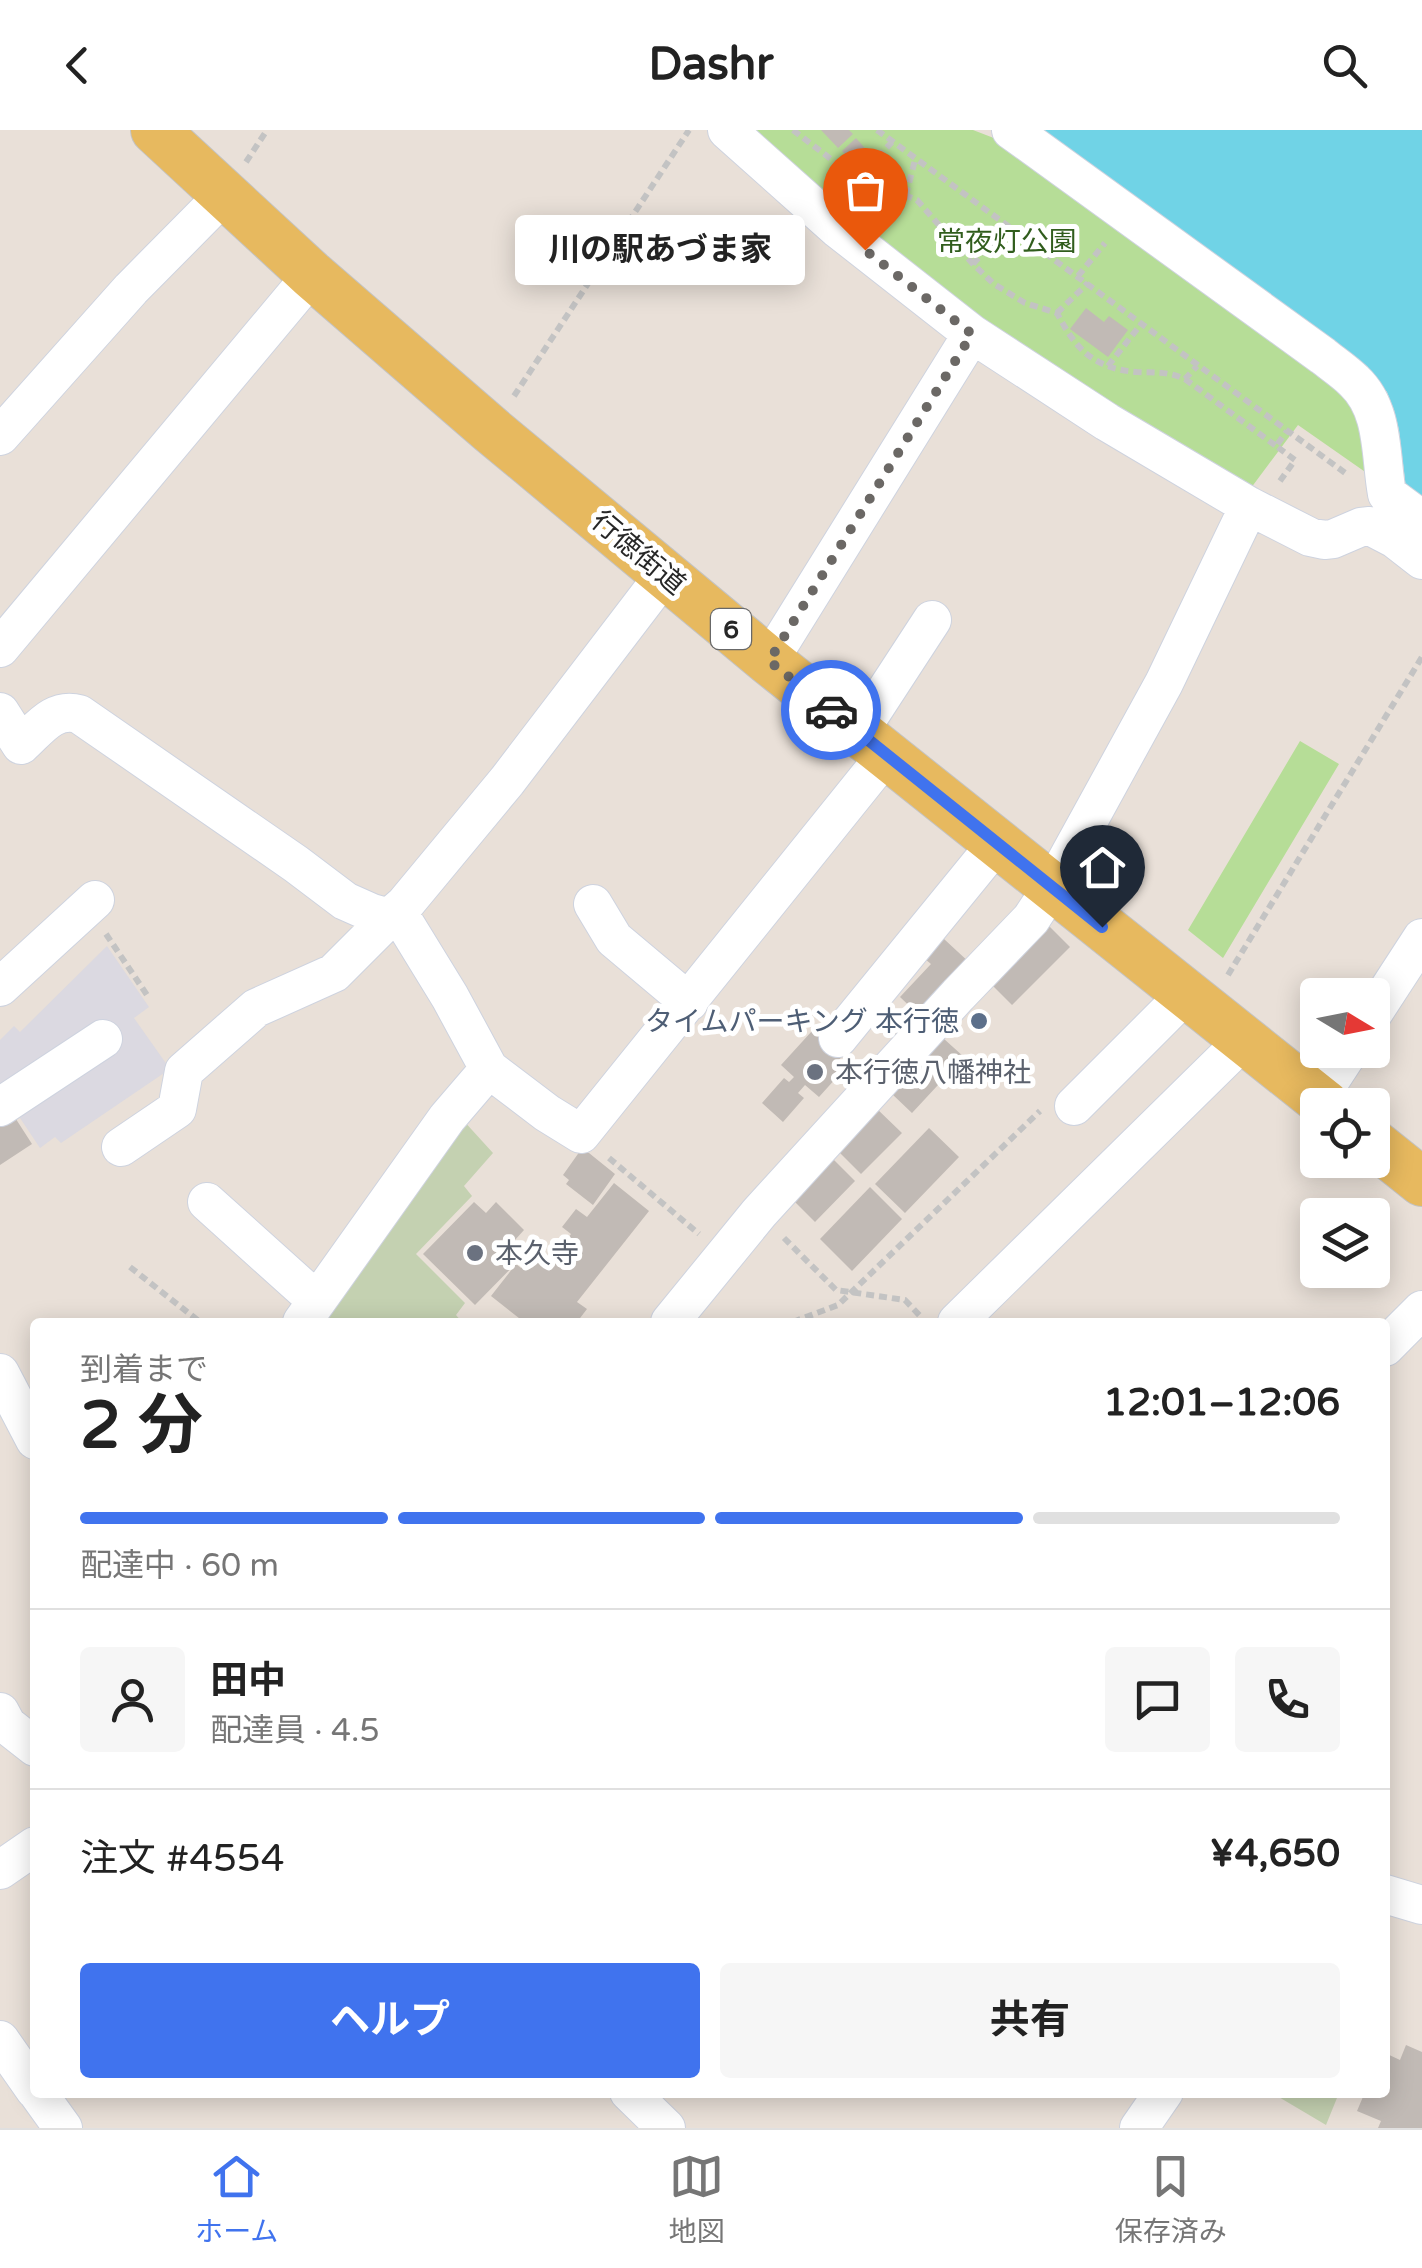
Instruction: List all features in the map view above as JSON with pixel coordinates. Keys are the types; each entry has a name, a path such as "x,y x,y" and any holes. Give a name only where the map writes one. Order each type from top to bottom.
{"main road":[{"name":"行徳街道","path":"155,130 312,275 769,661 1304,1088"},
{"path":"1390,1156 1422,1182"}],"street":[{"path":"727,130 838,229 972,334 1108,422 1249,506 1317,539 1332,539 1362,528 1379,529 1422,560"},
{"path":"1011,130 1357,383 1372,405 1387,494 1422,520"},
{"path":"0,436 131,289 225,194"},
{"path":"0,648 312,275"},
{"path":"769,661 972,334"},
{"path":"673,1318 759,1213 1031,919 1164,682 1249,506"},
{"path":"121,1147 177,1110 184,1070 256,1008 334,973 406,904 507,781 665,574"},
{"path":"10,757 54,714 67,710 79,714 345,902 404,922 488,1069 581,1134 690,1002 872,744 932,620"},
{"path":"0,712 10,757"},
{"path":"838,1038 997,843"},
{"path":"0,987 91,903"},
{"path":"592,904 614,939 690,1002"},
{"path":"1390,987 1422,938"},
{"path":"1064,1102 1197,1002"},
{"path":"0,1106 103,1039"},
{"path":"960,1318 1244,1040"},
{"path":"207,1202 310,1312 447,1118 488,1069"},
{"path":"1390,1343 1422,1310"},
{"path":"0,1373 30,1430"},
{"path":"0,1712 7,1725 30,1743"},
{"path":"0,1870 30,1849"},
{"path":"1390,1895 1422,1905"},
{"path":"0,2040 30,2082"},
{"path":"41,2098 63,2128"},
{"path":"635,2098 666,2128"},
{"path":"1139,2128 1160,2098"}],"path":[{"path":"492,430 689,130"},
{"path":"876,130 1289,432 1276,446"},
{"path":"800,132 836,163 921,204 994,284 1014,297 1057,314 1086,355 1108,366 1162,371 1185,379 1288,454"},
{"path":"860,176 892,142"},
{"path":"906,195 915,160"},
{"path":"973,264 1007,226"},
{"path":"1057,314 1088,283"},
{"path":"1108,366 1142,324"},
{"path":"1185,379 1197,366"},
{"path":"1197,1002 1422,658"},
{"path":"91,903 147,995"},
{"path":"804,1318 838,1305 1064,1102"},
{"path":"581,1134 724,1255"},
{"path":"759,1213 836,1290 905,1300 922,1318"},
{"path":"130,1267 195,1318"}],"shaded area":[{"path":"107,946 149,1007 134,1018 170,1069 61,1143 55,1137 40,1148 0,1095 0,1040 14,1026 20,1032"}],"green space":[{"name":"常夜灯公園","path":"744,130 973,130 999,140 1319,370 1353,403 1371,476 1298,425 1248,492 1116,413 902,263"},
{"path":"1300,741 1339,764 1223,958 1188,930"},
{"path":"462,1119 493,1153 464,1186 472,1196 416,1254 465,1303 456,1315 459,1318 322,1318"},
{"path":"1280,2098 1337,2098 1326,2125"}],"water":[{"path":"1040,130 1422,130 1422,507 1407,497 1399,430 1387,392 1363,363"}],"building":[{"path":"821,130 849,130 853,134 838,148"},
{"path":"856,138 870,154 857,167 842,151"},
{"path":"1086,308 1104,322 1109,316 1128,330 1108,357 1070,329"},
{"path":"1047,924 1070,947 1012,1005 989,982"},
{"path":"944,939 971,964 921,1017 900,997 931,964 925,959"},
{"name":"本行徳八幡神社","path":"812,1031 846,1052 838,1061 846,1067 819,1097 805,1085 798,1093 804,1098 783,1122 762,1103 784,1078 789,1082 794,1077 781,1065"},
{"path":"943,1038 964,1057 912,1113 892,1094"},
{"path":"875,1107 902,1133 861,1174 835,1148"},
{"path":"14,1116 32,1144 0,1165 0,1126"},
{"path":"929,1128 959,1157 905,1213 875,1184"},
{"path":"580,1151 589,1153 615,1174 593,1205 566,1184 569,1180 563,1175"},
{"path":"831,1157 855,1181 815,1222 791,1198"},
{"path":"614,1183 649,1211 577,1302 587,1309 580,1318 519,1318 491,1296 516,1264 521,1268 535,1251 553,1264 569,1244 566,1241 571,1234 562,1227 576,1209 587,1217"},
{"path":"870,1187 902,1219 852,1271 820,1239"},
{"name":"本久寺","path":"474,1202 486,1213 496,1202 524,1230 515,1240 527,1252 475,1305 423,1254"},
{"path":"1406,2045 1422,2052 1422,2128 1378,2128 1381,2121 1357,2111 1362,2098 1390,2098 1390,2055 1400,2060"}],"way so far":[{"path":"831,710 769,661 972,334 865,250"}],"place":[{"name":"川の駅あづま家","path":"865,250"},
{"name":"タイムパーキング 本行徳","path":"979,1021"},
{"name":"本行徳八幡神社","path":"815,1072"},
{"name":"本久寺","path":"475,1253"}],"route":[{"path":"831,710 1102,927"}]}
